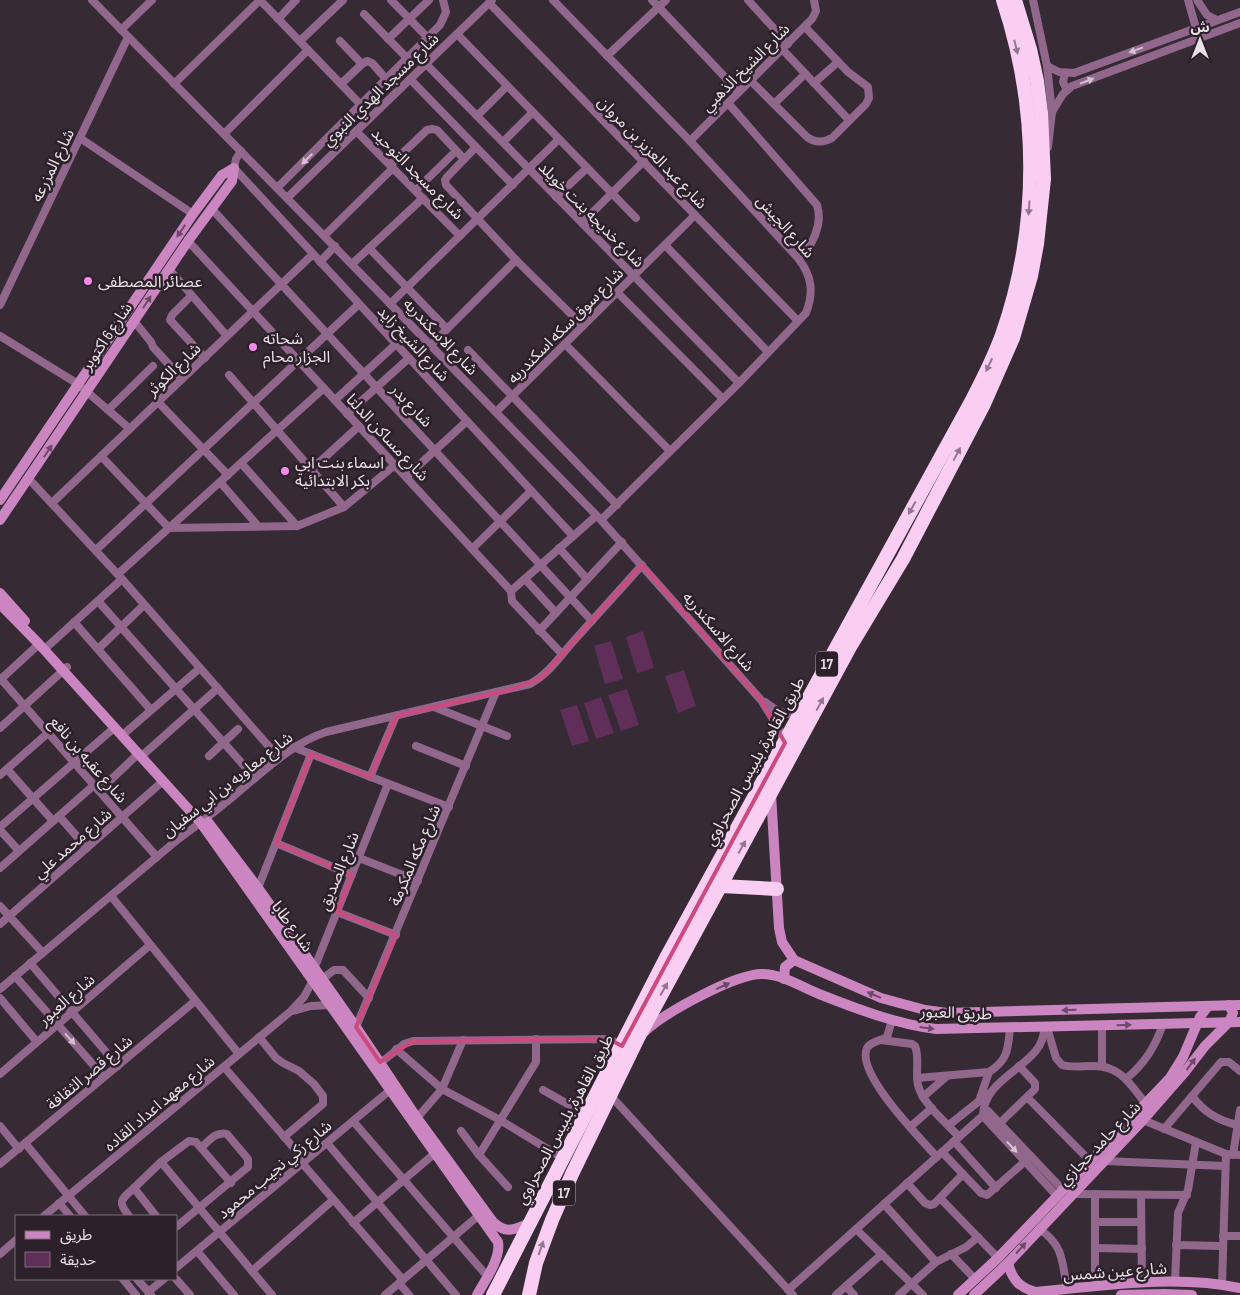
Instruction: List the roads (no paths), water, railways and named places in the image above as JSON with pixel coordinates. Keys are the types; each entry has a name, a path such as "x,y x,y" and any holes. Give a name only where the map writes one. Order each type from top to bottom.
{"highway":[{"name":"طريق القاهرة, بلبيس الصحراوي","path":"493,1295 667,956 972,400 990,364 1004,329 1019,275 1029,212 1030,148 1024,85 1018,53 1003,0"},
{"name":"طريق القاهرة, بلبيس الصحراوي","path":"529,1295 536,1263 552,1220 638,1038 850,647 903,559 984,404 1013,338 1031,276 1037,244 1044,179 1043,138 1037,81 1016,0"},
{"path":"888,551 895,560 903,559"},
{"path":"876,574 885,577 889,582"},
{"path":"721,886 777,889"}],"street":[{"name":"شارع الاسكندريه","path":"92,0 335,246 622,542 761,700 779,728 785,743"},
{"path":"121,30 152,0"},
{"path":"174,84 260,0 361,104"},
{"path":"278,19 296,0"},
{"path":"300,42 342,0"},
{"path":"391,0 428,38"},
{"path":"388,39 429,0"},
{"name":"شارع مسجد الهدي النبوي","path":"277,188 428,38 444,19 446,12 443,0"},
{"name":"شارع الجيش","path":"511,591 573,536 617,505 806,313 812,291 806,269 798,258 690,141 554,0"},
{"path":"652,0 739,92"},
{"path":"607,56 666,0"},
{"path":"748,0 806,74 849,120"},
{"name":"شارع الشيخ الذهبي","path":"690,141 805,27 816,11 814,0"},
{"path":"1032,0 1048,66 1052,112 1044,179"},
{"path":"1188,0 1196,28"},
{"path":"1197,0 1204,11 1217,20"},
{"name":"شارع مسجد الهدي النبوي","path":"287,198 490,1"},
{"name":"شارع عبد العزيز بن مروان","path":"490,1 798,321"},
{"path":"1192,16 1199,17 1204,11"},
{"path":"1048,66 1064,73 1074,73 1240,12"},
{"path":"364,14 407,58"},
{"path":"1052,112 1063,94 1072,86 1240,23"},
{"path":"751,80 807,136 816,142 832,138 866,104 870,93 868,87 848,72 805,27"},
{"path":"457,34 636,218"},
{"name":"شارع المزرعه","path":"0,306 128,37"},
{"path":"340,41 362,64"},
{"path":"224,134 308,50"},
{"path":"341,84 362,64 370,62 386,79"},
{"path":"814,83 838,62"},
{"name":"شارع خديجه بنت خويلد","path":"426,64 739,383"},
{"path":"1064,73 1064,82 1068,90"},
{"path":"774,104 806,74"},
{"path":"410,79 513,184"},
{"path":"477,116 507,86"},
{"path":"728,103 817,205 820,218 809,248 798,258"},
{"path":"503,142 533,112"},
{"path":"324,236 429,129 437,130 464,159"},
{"name":"شارع مسجد التوحيد","path":"356,131 460,236"},
{"path":"80,138 193,214"},
{"path":"390,304 559,140"},
{"path":"476,147 447,176 445,182 516,260 583,326"},
{"path":"416,190 456,151"},
{"name":"شارع 6 اكتوبر","path":"0,520 188,241 232,181 236,159 241,152"},
{"path":"582,223 644,161"},
{"name":"شارع 6 اكتوبر","path":"0,500 193,214 222,175 234,168"},
{"name":"شارع الشيخ زايد","path":"234,168 573,536"},
{"path":"556,197 587,168"},
{"path":"352,264 423,198"},
{"name":"شارع بدر","path":"212,208 592,621"},
{"name":"شارع سوق سكه اسكندريه","path":"496,412 695,215"},
{"name":"شارع مساكن الدلتا","path":"188,241 511,591 512,601 562,654"},
{"path":"665,245 768,352"},
{"path":"320,262 335,246"},
{"path":"369,248 447,329"},
{"name":"شارع الكوثر","path":"52,503 313,254"},
{"path":"431,345 516,260"},
{"path":"169,269 227,336"},
{"path":"617,292 723,398"},
{"path":"192,296 172,315 170,320 205,358"},
{"path":"96,550 359,304"},
{"path":"134,321 153,347 182,379"},
{"path":"0,336 78,384 130,429"},
{"path":"335,400 396,344"},
{"path":"565,344 670,451"},
{"path":"468,350 617,505"},
{"path":"348,414 409,358"},
{"path":"108,410 153,366"},
{"path":"229,375 344,507"},
{"path":"0,679 98,601 169,528 324,388"},
{"path":"158,402 228,475"},
{"path":"406,477 467,421"},
{"path":"312,469 359,426"},
{"path":"101,456 169,528 296,526 344,507 395,465"},
{"path":"241,463 296,526"},
{"path":"29,479 96,550 279,758"},
{"path":"220,482 258,526"},
{"path":"472,549 531,491"},
{"path":"539,631 622,542"},
{"path":"559,548 587,579"},
{"name":"شارع معاويه بن ابي سفيان","path":"0,989 157,857 293,747 313,736 326,732 530,684 541,678 642,565"},
{"path":"525,579 556,613"},
{"name":"شارع طابا","path":"0,593 43,645 126,732 162,782 203,821 317,980 356,1027 389,1091 478,1216 489,1224"},
{"path":"98,601 255,778"},
{"name":"شارع طابا","path":"0,604 43,645"},
{"path":"98,649 144,605"},
{"path":"74,622 151,710"},
{"path":"126,732 200,668"},
{"path":"0,728 65,669"},
{"name":"شارع طابا","path":"65,669 114,728 141,754 203,821 258,888 314,969 317,980 330,1005 417,1118 489,1224 499,1247 496,1259 477,1295"},
{"name":"شارع عقبه بن نافع","path":"0,679 157,857"},
{"path":"0,868 56,819 141,754 218,688"},
{"name":"شارع مكه المكرمة","path":"356,1027 496,692"},
{"name":"شارع الاسكندريه","path":"761,700 778,711 799,717"},
{"path":"434,707 506,736"},
{"path":"370,777 396,716"},
{"path":"19,851 0,828 114,728"},
{"path":"209,756 238,729"},
{"path":"0,775 48,733"},
{"path":"416,746 466,766"},
{"path":"293,747 449,807"},
{"path":"258,888 311,754"},
{"path":"7,769 33,798 87,848"},
{"name":"شارع محمد علي","path":"0,924 162,782"},
{"name":"شارع الصديق","path":"314,969 388,784"},
{"path":"771,794 780,935 785,949 794,960 785,967 784,979"},
{"path":"276,843 352,876"},
{"path":"359,858 418,881"},
{"path":"111,896 239,1054"},
{"path":"0,906 43,953"},
{"path":"337,912 396,934"},
{"name":"شارع العبور","path":"0,1074 150,945"},
{"name":"طريق العبور","path":"794,960 881,998 924,1010 947,1013 1240,1005"},
{"path":"30,964 118,1066"},
{"path":"317,980 334,970 343,970 369,998"},
{"name":"طريق العبور","path":"638,1038 661,1018 674,1010 740,979 762,974 784,979 892,1020 936,1029 1235,1022"},
{"path":"15,976 104,1077"},
{"name":"شارع معهد اعداد القاده","path":"45,1215 291,1011 317,980"},
{"path":"0,998 37,1042"},
{"name":"شارع قصر الثقافة","path":"3,1162 195,1001"},
{"name":"شارع معهد اعداد القاده","path":"291,1011 310,1006 330,1005"},
{"path":"1229,1005 1235,1022"},
{"name":"شارع حامد حجازي","path":"958,1295 1064,1193 1104,1161 1140,1117 1146,1104 1177,1068 1189,1046 1197,1023 1208,1006"},
{"path":"892,1020 889,1034 870,1045 866,1052 866,1059 881,1091 890,1105 910,1127 984,1195 990,1194 1028,1159"},
{"name":"شارع حامد حجازي","path":"974,1295 1008,1263 1038,1229 1090,1161 1140,1117 1185,1072 1205,1046 1235,1022"},
{"path":"1126,1079 1150,1055 1158,1040 1163,1024"},
{"path":"1102,1026 1102,1066"},
{"path":"1045,1027 1056,1058 1062,1065 1111,1068 1126,1079 1146,1104"},
{"path":"946,1123 988,1094 1039,1048 1045,1027"},
{"path":"917,1078 989,1072 998,1067 1004,1059 1008,1050 1010,1028"},
{"path":"260,1037 276,1058 299,1071 314,1084 323,1096 322,1104 284,1137"},
{"path":"479,1155 536,1062 536,1039"},
{"path":"377,1065 396,1049 413,1041 609,1039 622,1046"},
{"path":"417,1118 442,1089 462,1040"},
{"path":"881,1040 915,1046 917,1078 923,1097 946,1123 996,1188"},
{"path":"396,1049 442,1089 500,1120 564,1159"},
{"path":"1164,1129 1222,1062 1229,1062 1240,1071"},
{"path":"1000,1123 1034,1090 1035,1085 1019,1066"},
{"path":"224,1067 284,1137 401,1282 409,1295"},
{"path":"979,1100 989,1072"},
{"path":"923,1097 947,1076"},
{"path":"543,1090 587,1115"},
{"name":"شارع زكي نجيب محمود","path":"178,1266 389,1091"},
{"path":"610,1094 790,1292 856,1229 985,1112 988,1094"},
{"path":"1192,1096 1200,1107 1211,1116 1224,1122 1237,1124"},
{"path":"1028,1097 1090,1161"},
{"path":"910,1127 932,1108"},
{"path":"1222,1285 1225,1166 1233,1155 1240,1110"},
{"path":"985,1112 1000,1123 1028,1159"},
{"path":"985,1112 1028,1159 1064,1193 1187,1195"},
{"path":"1140,1117 1164,1129 1233,1155"},
{"path":"353,1121 487,1276"},
{"path":"0,1126 19,1149"},
{"path":"461,1131 479,1155 508,1187"},
{"path":"178,1225 248,1167 248,1159 227,1134 216,1135 202,1147"},
{"path":"128,1215 123,1208 122,1198 161,1162 189,1141 196,1142 202,1147 231,1183"},
{"path":"1175,1282 1178,1213 1187,1195 1196,1142"},
{"path":"25,1143 84,1215"},
{"path":"327,1143 456,1295"},
{"path":"0,1152 3,1162"},
{"path":"353,1223 434,1154"},
{"path":"1104,1161 1225,1166"},
{"path":"161,1162 271,1295"},
{"path":"907,1183 926,1204 932,1205 963,1174"},
{"path":"134,1188 155,1215"},
{"path":"1095,1194 1095,1287"},
{"path":"1141,1195 1142,1282"},
{"path":"940,1198 998,1258"},
{"path":"252,1271 333,1200"},
{"path":"59,1203 69,1215"},
{"path":"884,1204 936,1262"},
{"path":"385,1295 478,1216"},
{"path":"1095,1222 1141,1222"},
{"path":"489,1224 508,1230 530,1223"},
{"path":"856,1229 923,1295"},
{"path":"1038,1229 1050,1236 1059,1248 1067,1289"},
{"path":"1223,1236 1240,1236"},
{"path":"899,1295 936,1262 966,1247 978,1237"},
{"path":"0,1254 15,1241"},
{"path":"1176,1245 1223,1246"},
{"path":"1095,1248 1142,1249"},
{"path":"197,1251 234,1295"},
{"path":"836,1295 882,1254"},
{"path":"951,1254 976,1279"},
{"name":"شارع عين شمس","path":"1008,1263 1014,1279 1027,1290 1036,1292 1142,1282 1175,1282 1240,1288"},
{"path":"124,1280 136,1295"},
{"path":"138,1280 150,1293 163,1280"},
{"path":"177,1280 190,1295"},
{"path":"846,1286 854,1295"},
{"name":"شارع عين شمس","path":"1121,1295 1192,1295"}],"place":[{"name":"عصائر المصطفى","path":"88,281"},
{"name":"شحاته الجزار محام","path":"253,347"},
{"name":"اسماء بنت ابي بكر الابتدائيه","path":"285,471"}]}
